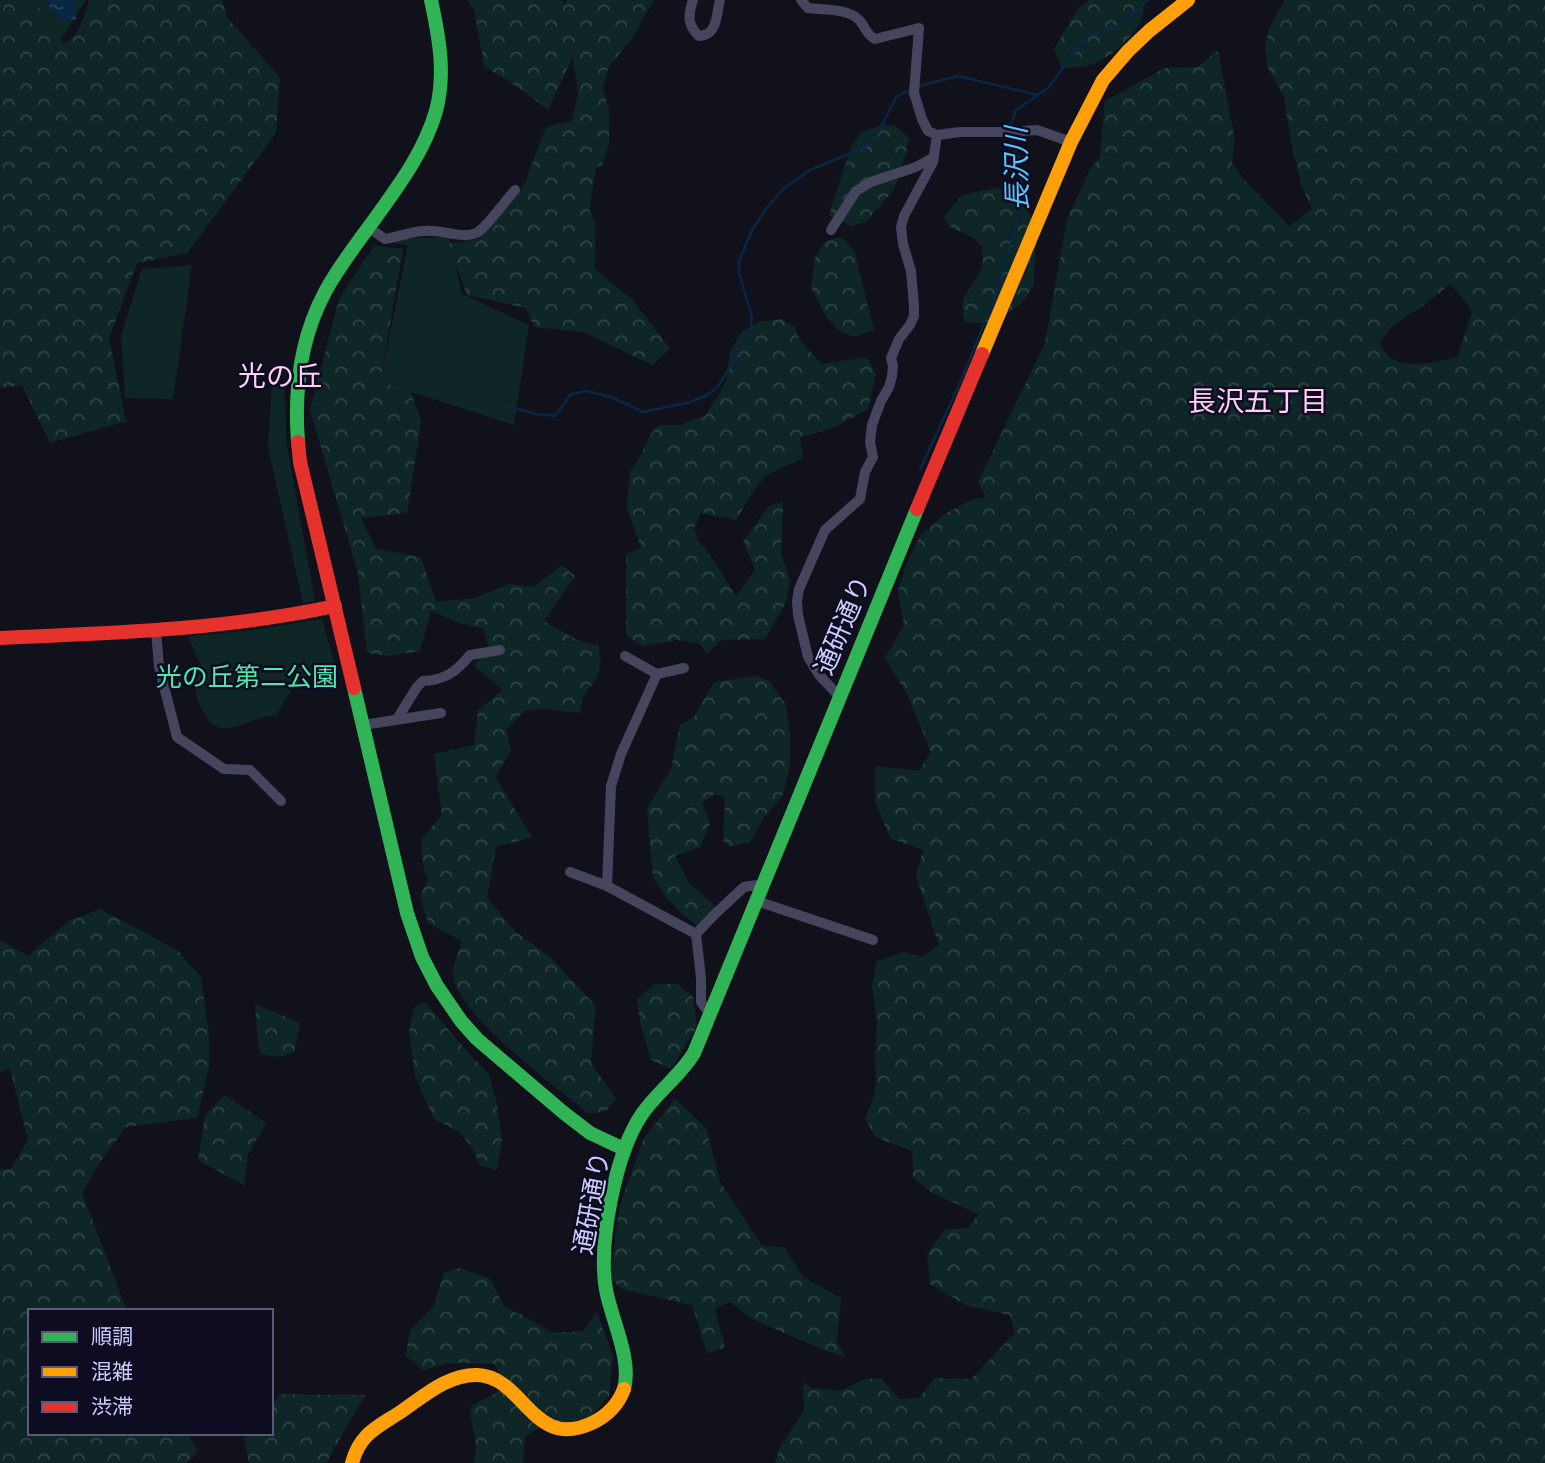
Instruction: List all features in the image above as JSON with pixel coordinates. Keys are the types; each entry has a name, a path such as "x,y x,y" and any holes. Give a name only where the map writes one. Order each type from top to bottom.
{"street":[{"path":"431,0 441,59 435,115 414,164 343,263 321,299 311,324 302,354 296,396 300,462 413,933 422,957 437,986 461,1021 487,1047 590,1133 624,1149"},
{"path":"693,0 688,20 692,30 699,36 707,36 712,31 720,0"},
{"path":"801,0 808,8 824,8 854,16 868,35 875,39 919,29 914,93 928,131 937,135 1037,130 1071,142"},
{"name":"通研通り","path":"352,1463 362,1438 372,1430 437,1388 469,1375 487,1377 510,1389 537,1418 562,1430 578,1430 593,1423 620,1400 626,1382 625,1363 604,1273 608,1223 624,1149 643,1114 688,1064 1071,142 1103,80 1149,31 1187,0"},
{"path":"839,696 819,675 808,657 798,615 799,589 825,530 860,499 865,472 873,457 870,442 872,425 889,387 893,366 891,358 899,339 914,316 911,271 901,227 904,216 933,162 937,135"},
{"path":"831,230 856,191 871,182 934,158"},
{"path":"368,228 385,239 420,230 469,235 477,233 514,190"},
{"path":"0,638 156,631 258,621 335,606"},
{"path":"156,631 159,667 177,737 224,769 250,770 281,801"},
{"path":"397,719 423,681 439,680 459,668 470,655 500,650"},
{"path":"625,656 657,674 684,668"},
{"path":"607,886 611,786 621,754 657,674"},
{"path":"363,724 441,713"},
{"path":"570,872 607,886 696,934"},
{"path":"710,1014 701,1002 696,934 744,887 764,884"},
{"path":"757,901 873,940"}],"green space":[{"path":"0,0 32,0 64,44 78,31 89,0 222,0 227,17 280,78 276,133 187,253 137,263 109,338 126,421 50,443 22,385 0,388"},
{"path":"16,0 86,0 59,42"},
{"path":"467,0 561,0 565,4 567,0 654,0 632,38 608,68 603,88 609,111 609,144 602,165 596,168 589,210 595,223 595,268 632,299 670,349 652,365 584,332 534,327 526,308 467,295 448,244 478,239 524,185 546,127 572,121 578,93 573,56 548,110 484,66 474,9"},
{"path":"1089,0 1143,0 1144,10 1136,29 1112,53 1095,63 1062,69 1054,49 1079,7"},
{"path":"1285,0 1545,0 1545,1463 775,1463 779,1449 804,1410 803,1382 812,1388 840,1391 865,1379 881,1378 899,1399 919,1398 935,1378 971,1379 1015,1333 1010,1315 967,1306 930,1284 927,1254 945,1230 968,1228 979,1214 930,1192 913,1177 912,1151 875,1137 865,1118 873,1099 876,1081 877,1023 872,985 877,961 904,952 922,957 939,945 916,877 923,850 890,838 875,801 875,766 919,771 931,752 907,694 885,658 904,625 898,592 906,565 920,536 945,514 971,500 986,497 978,482 1045,343 1067,219 1089,171 1100,157 1105,101 1165,68 1197,67 1218,51 1235,140 1232,163 1245,181 1289,226 1312,209 1302,187 1284,97 1267,66 1265,47 1269,28","holes":["1450,284 1472,312 1457,357 1412,364 1392,359 1385,352 1380,342 1392,326"]},
{"path":"883,125 896,126 909,138 906,153 893,191 866,222 851,226 829,215 852,144 863,131"},
{"path":"996,188 1009,193 1028,211 1036,229 1034,285 1023,301 998,322 966,322 963,313 964,299 981,269 982,246 972,237 950,227 944,217 962,195"},
{"path":"449,237 462,294 529,325 514,425 380,382 408,245 372,240"},
{"path":"842,237 854,250 874,330 854,337 838,330 825,315 811,287 815,258 826,241"},
{"path":"374,246 403,249 380,382 411,392 421,422 407,513 361,518 376,549 421,557 436,602 475,598 509,584 533,587 562,565 575,576 544,621 577,640 598,645 601,662 596,679 583,697 580,713 544,709 524,711 506,730 511,750 495,777 532,837 496,847 487,898 516,932 550,957 596,1006 591,1063 616,1099 606,1111 589,1114 509,1048 469,1007 457,988 453,972 462,941 428,923 420,896 428,880 424,870 421,840 442,815 434,754 474,745 478,710 503,690 474,666 489,647 483,628 459,623 431,611 420,651 388,656 367,653 358,573 310,410 339,299"},
{"path":"192,265 173,399 125,398 121,335 142,269"},
{"path":"781,319 795,327 800,341 822,364 867,357 876,374 868,409 833,428 800,438 803,458 765,476 736,520 701,513 694,528 699,542 736,596 755,570 743,541 769,506 783,502 781,554 790,580 787,600 765,639 722,640 707,653 699,643 677,640 643,646 626,635 626,554 641,548 627,507 630,472 650,435 659,425 680,425 705,416 726,382 730,352 741,332 758,322"},
{"path":"272,384 284,384 287,446 315,601 303,603 268,447"},
{"name":"光の丘第二公園","path":"322,619 338,677 316,674 305,678 290,692 277,715 230,728 217,727 210,722 197,695 196,682 202,668 188,636 248,631"},
{"path":"756,676 769,681 786,705 790,766 782,797 765,816 750,842 730,847 723,840 725,797 715,794 702,802 710,824 700,847 675,856 689,883 721,911 710,926 696,925 666,897 653,877 647,808 671,769 680,725 694,717 714,682"},
{"path":"100,909 177,950 201,977 209,1035 209,1067 197,1118 126,1127 98,1165 82,1193 126,1309 28,1309 28,1435 188,1435 198,1452 186,1463 0,1463 0,1169 11,1169 28,1140 10,1069 0,1072 0,940 28,956 69,921"},
{"path":"655,984 676,984 693,996 697,1026 671,1069 651,1060 640,1022 637,999"},
{"path":"425,1002 489,1075 497,1104 502,1141 497,1170 481,1166 471,1146 458,1131 434,1119 415,1076 409,1032 414,1008"},
{"path":"255,1004 300,1023 294,1053 278,1057 261,1054"},
{"path":"225,1095 266,1123 248,1155 244,1185 198,1160 205,1115"},
{"path":"675,1099 706,1128 720,1182 762,1246 784,1247 803,1277 841,1298 837,1342 845,1357 751,1318 730,1302 715,1309 725,1348 707,1353 692,1305 624,1290 610,1279 619,1208 644,1138"},
{"path":"460,1268 490,1279 505,1308 553,1333 583,1331 597,1312 613,1356 609,1396 589,1418 564,1427 545,1424 525,1437 523,1463 474,1463 476,1444 470,1414 472,1405 508,1387 494,1364 451,1363 423,1370 406,1356 410,1330 434,1306 444,1273"},
{"path":"281,1394 365,1395 326,1463 249,1463 244,1438 246,1435 273,1435 273,1403"}],"water":[{"path":"45,0 75,0 76,20 60,20"}],"waterway":[{"name":"長沢川","path":"920,470 963,376 994,299 1017,224 1022,178 1011,125 1016,110 1048,88 1086,37 1118,26 1148,0"},
{"path":"919,86 958,76 1038,95"},
{"path":"507,406 555,416 571,394 586,391 611,397 643,412 691,402 717,388 751,328 752,317 739,273 739,261 752,230 783,189 810,170 864,148 878,133 896,97 910,90"}],"traffic: fast":[{"path":"298,442 298,384 304,346 316,310 337,271 412,164 436,111 441,69 431,0"},
{"path":"624,1389 626,1377 623,1353 606,1290 604,1271 604,1249 611,1200 624,1152 642,1114 694,1053 917,509"},
{"path":"354,688 407,913 422,957 437,986 477,1039 590,1133 624,1149"}],"traffic: slow":[{"path":"982,354 1071,142 1103,80 1149,31 1188,0"},
{"path":"352,1463 360,1444 371,1432 428,1393 457,1378 478,1375 494,1379 507,1387 542,1421 556,1428 572,1429 592,1423 615,1405 624,1389"}],"traffic: jam":[{"path":"917,509 982,354"},
{"path":"298,442 300,462 354,688"},
{"path":"0,638 210,625 335,606"}],"district":[{"name":"光の丘","path":"280,375"},
{"name":"長沢五丁目","path":"1258,400"}]}
